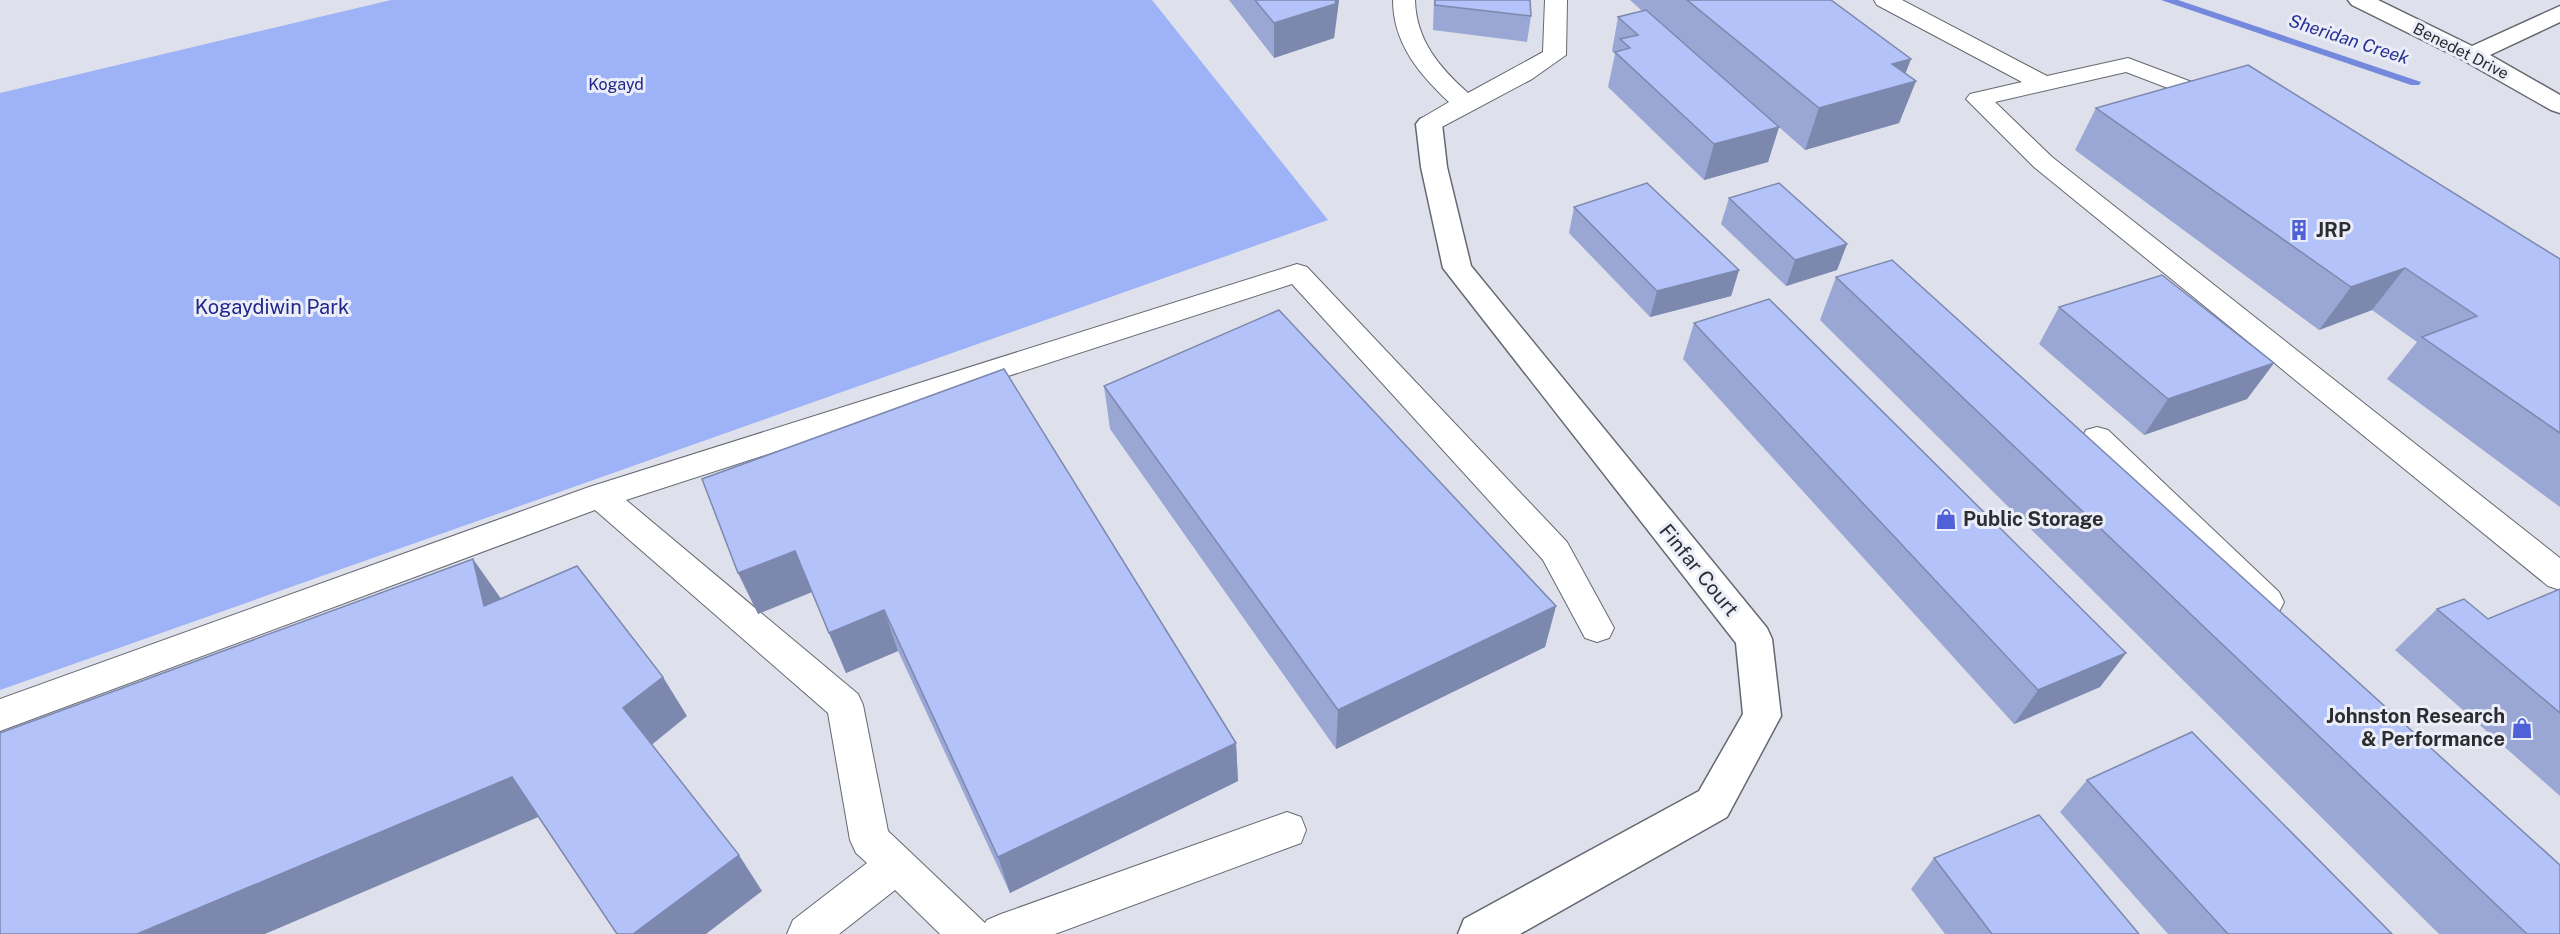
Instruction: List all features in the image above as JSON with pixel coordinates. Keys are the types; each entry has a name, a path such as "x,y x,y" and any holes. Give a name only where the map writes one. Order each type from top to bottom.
{"street":[{"name":"Benedet Drive","path":"2360,0 2472,55 2560,105"},
{"path":"2472,55 2560,13"},
{"name":"Finfar Court","path":"1429,124 1434,167 1457,268 1754,639 1762,716 1713,804 1479,934"}],"lane":[{"path":"1404,0 1409,33 1423,60 1440,81 1463,102"},
{"path":"1429,124 1463,102 1525,76 1554,56 1556,0"},
{"path":"1885,0 2044,84"},
{"path":"2243,109 2128,65 1978,99 2043,162 2560,577"},
{"path":"0,715 600,496 1297,273 1555,551 1597,628"},
{"path":"2097,438 2294,627"},
{"path":"600,496 845,705 870,840 969,934"},
{"path":"1001,934 1287,830"},
{"path":"807,934 896,865"}],"green space":[{"name":"Kogaydiwin Park","path":"391,0 1152,0 1328,220 0,690 0,93"}],"building":[{"path":"1255,0 1336,0 1335,4 1274,23"},
{"path":"1435,0 1530,0 1531,16 1435,5"},
{"path":"1687,0 1831,0 1911,59 1892,64 1916,81 1819,108"},
{"path":"1646,10 1779,127 1714,144 1615,52 1630,48 1620,39 1638,35 1618,17"},
{"path":"2248,65 2560,259 2560,433 2422,337 2477,316 2405,268 2351,287 2096,108"},
{"path":"1647,183 1739,270 1657,291 1574,207"},
{"path":"1779,183 1847,244 1795,260 1729,198"},
{"path":"1892,260 2560,865 2560,934 2527,934 1836,277"},
{"path":"2162,275 2274,363 2168,399 2059,307"},
{"path":"1769,299 2126,653 2038,690 1694,323"},
{"path":"1279,310 1556,606 1338,710 1104,386"},
{"path":"1004,369 1236,743 998,857 884,610 829,633 795,551 738,573 702,479"},
{"path":"473,559 484,606 577,566 663,677 623,708 739,855 633,934 617,934 512,777 137,934 0,934 0,733"},
{"path":"2560,589 2560,713 2437,609 2464,599 2488,619"},
{"path":"2192,732 2392,934 2228,934 2087,780"},
{"path":"2039,815 2139,934 1992,934 1934,858"}],"waterway":[{"name":"Sheridan Creek","path":"2167,0 2415,82"}],"place":[{"name":"JRP","path":"2299,230"},
{"name":"Public Storage","path":"1946,519"},
{"name":"Johnston Research & Performance","path":"2522,728"}],"park label":[{"name":"Kogayd","path":"616,84"}]}
